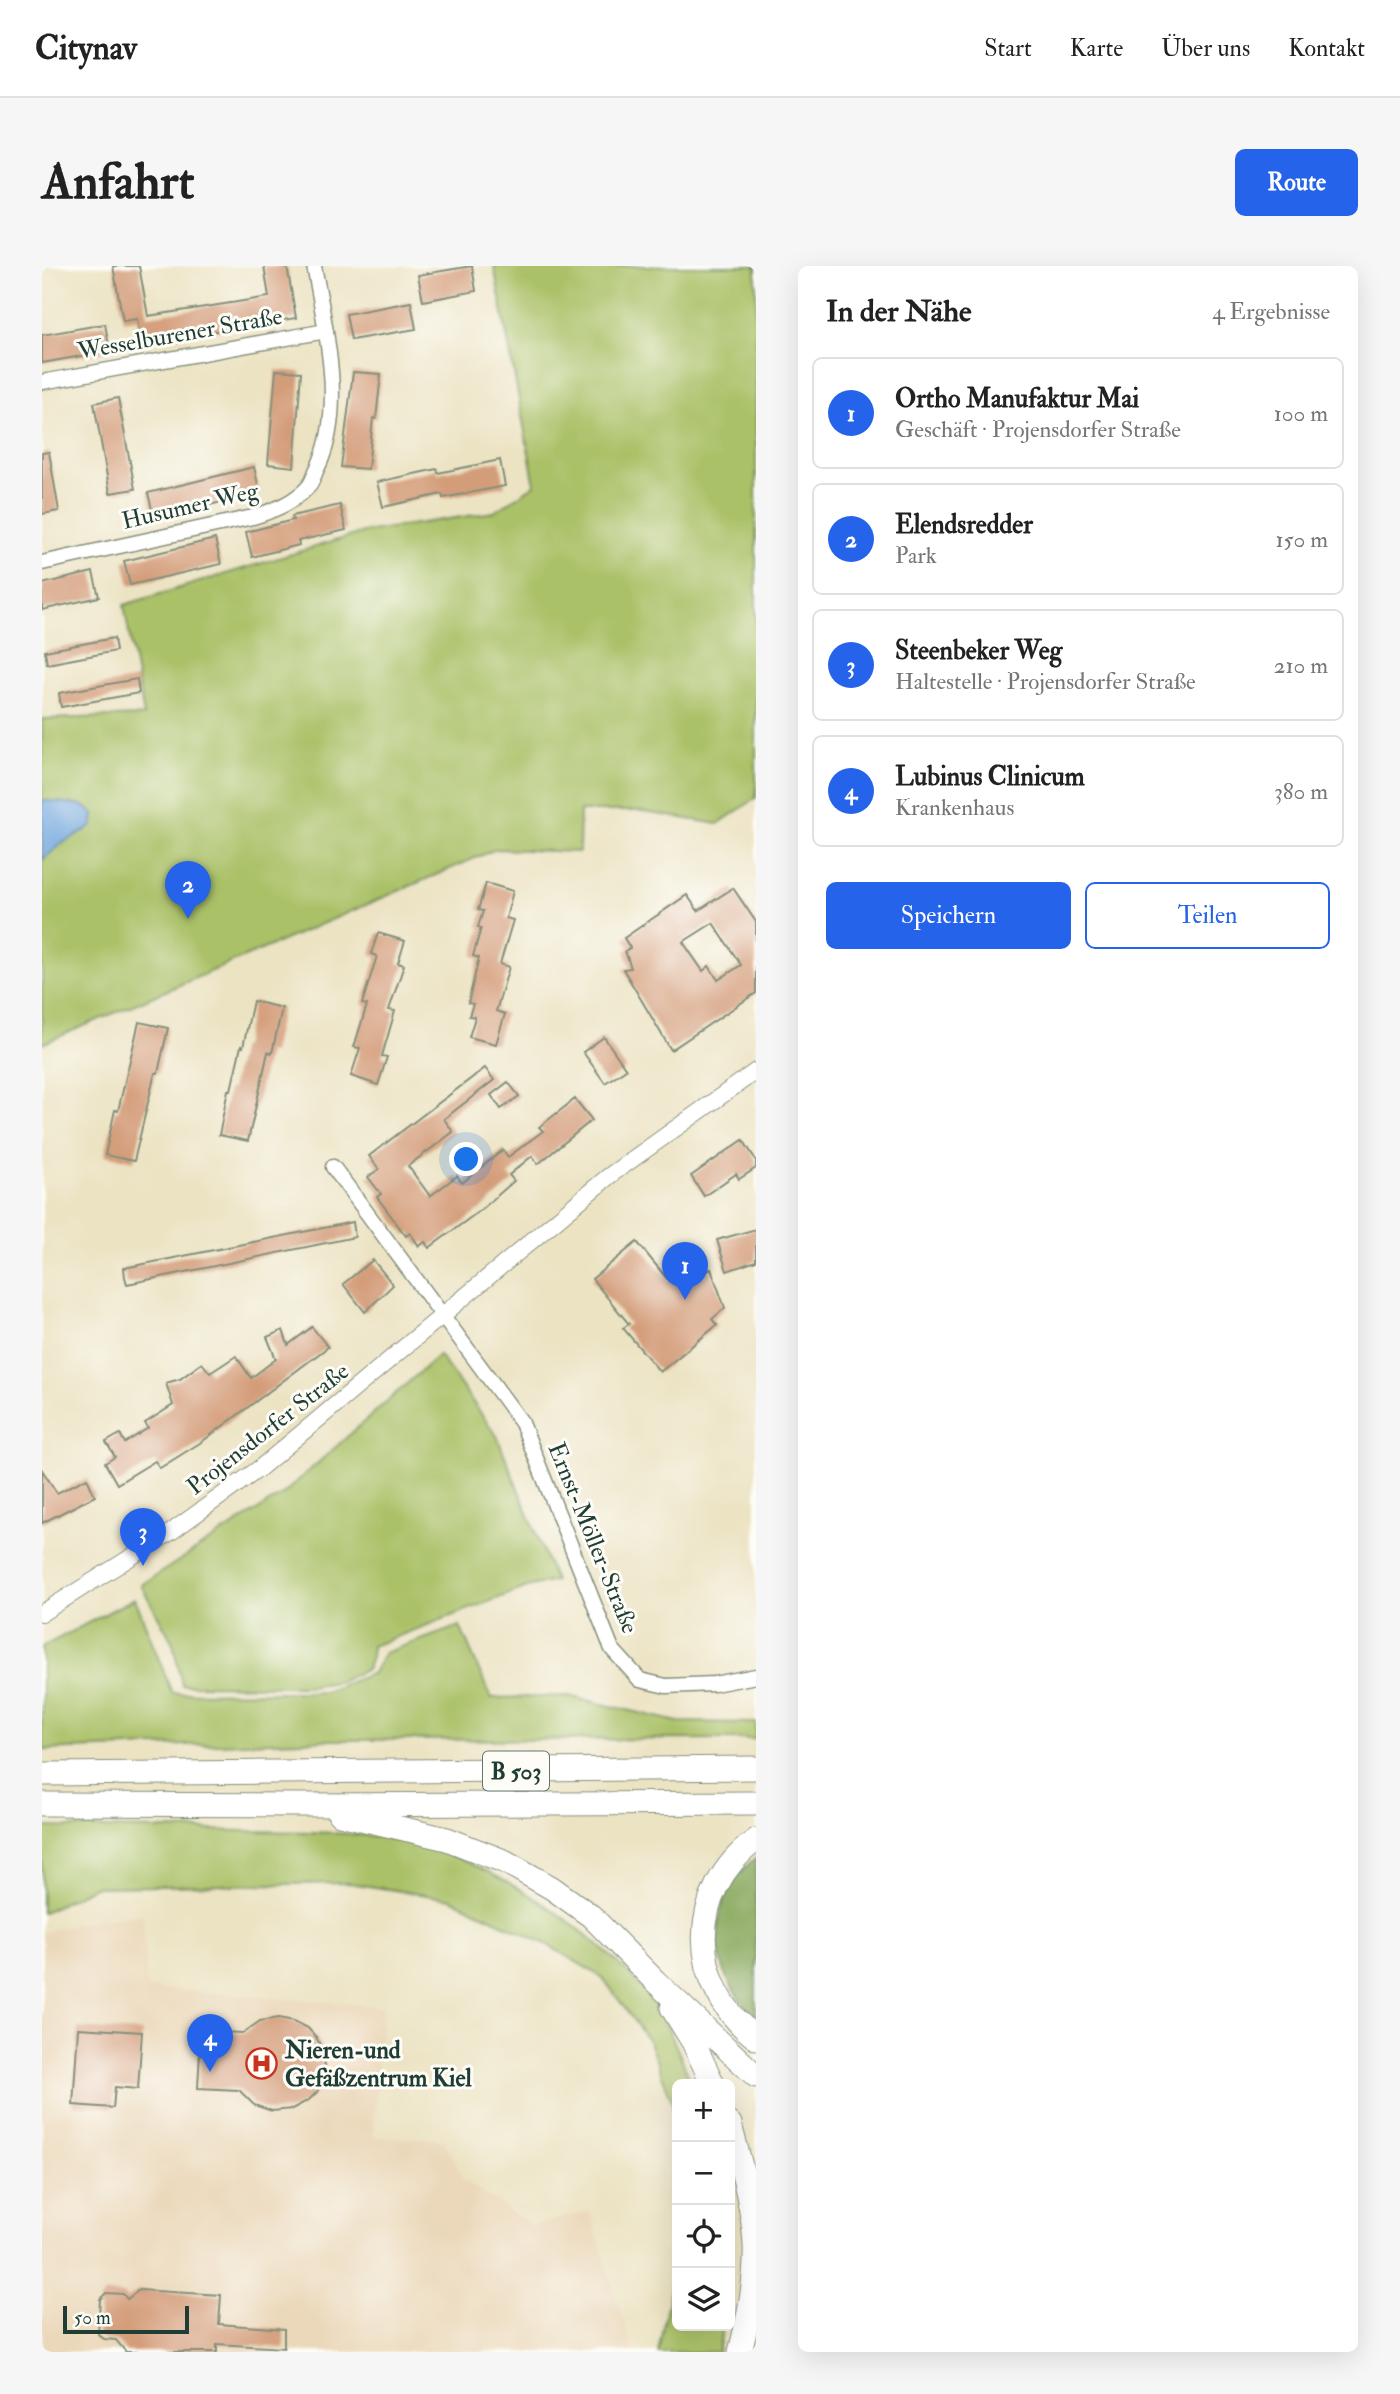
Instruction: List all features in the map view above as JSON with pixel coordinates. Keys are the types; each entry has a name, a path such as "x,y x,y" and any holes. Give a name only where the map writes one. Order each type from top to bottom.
{"highway":[{"name":"B 503","path":"42,1774 291,1774 756,1766"},
{"name":"B 503","path":"42,1804 756,1803"},
{"path":"302,1805 447,1839 506,1862 552,1888 591,1916 655,1981 756,2076"},
{"path":"756,1840 733,1860 719,1880 705,1921 704,1942 705,1961 718,1998 732,2016 756,2038"},
{"path":"655,1981 693,2042 711,2079"},
{"path":"735,2142 755,2244 753,2289 740,2352"}],"street":[{"name":"Husumer Weg","path":"42,564 253,517 279,509 309,486 321,460 330,428 331,358 314,266"},
{"name":"Wesselburener Straße","path":"42,382 326,331"},
{"name":"Projensdorfer Straße","path":"42,1613 171,1532 261,1468 609,1176 756,1071"},
{"path":"333,1167 442,1314"},
{"name":"Ernst-Möller-Straße","path":"442,1314 523,1423 612,1648 640,1680 666,1686 714,1684 756,1676"}],"shaded area":[{"path":"143,1914 147,1988 383,2006 373,2137 444,2141 464,2180 532,2226 590,2211 633,2352 522,2352 487,2348 484,2352 42,2352 42,1933 82,1922"}],"green space":[{"path":"494,266 756,266 756,798 718,824 638,811 580,811 579,852 496,849 42,1044 42,719 144,716 124,605 364,532 494,512 535,485"},
{"path":"439,1355 497,1436 555,1581 530,1586 372,1646 367,1669 341,1681 308,1686 182,1685 173,1643 141,1585 283,1494"},
{"path":"135,1598 172,1693 325,1692 373,1673 384,1653 460,1626 491,1698 568,1696 678,1722 756,1723 756,1739 330,1740 42,1750 42,1647"},
{"path":"42,1827 304,1832 364,1835 403,1841 437,1850 474,1865 550,1908 585,1934 644,1992 664,2021 690,2079 672,2079 672,2101 649,2042 603,1978 546,1944 451,1899 349,1883 94,1887 42,1913"},
{"path":"756,1857 756,2019 728,1980 718,1938 726,1895 739,1875"},
{"path":"672,2281 672,2331 722,2331 718,2352 658,2352"}],"water":[{"path":"42,800 82,805 94,814 93,826 63,843 42,860"}],"building":[{"path":"113,266 139,266 148,316 269,297 264,266 287,266 296,318 141,343 137,319 123,321"},
{"path":"472,266 476,291 423,301 418,275"},
{"path":"411,302 416,329 351,340 346,314"},
{"path":"105,324 110,351 42,363 42,335"},
{"path":"276,370 301,372 294,467 268,464"},
{"path":"353,372 381,374 368,469 341,467"},
{"path":"118,398 135,489 110,493 94,403"},
{"path":"49,452 59,511 42,514 42,453"},
{"path":"500,460 505,486 443,498 442,494 383,507 377,482 437,469 438,473"},
{"path":"254,467 260,493 154,518 148,493"},
{"path":"340,505 346,530 298,541 299,545 252,557 246,532 293,520 292,516"},
{"path":"215,539 221,564 130,585 124,561"},
{"path":"93,572 99,597 42,610 42,584"},
{"path":"114,638 116,651 47,664 45,651"},
{"path":"137,679 139,693 61,707 59,693"},
{"path":"486,883 513,891 506,918 513,920 500,964 509,967 496,1011 505,1014 496,1044 469,1037 475,1017 469,1016 473,1004 468,1003 479,958 473,956 483,911 478,910"},
{"path":"733,888 756,922 756,993 671,1050 623,969 631,968 625,951 630,948 624,938 687,895 698,911","holes":["713,923 741,965 718,980 709,966 703,971 683,942"]},
{"path":"378,933 405,941 398,963 404,965 389,1010 395,1011 382,1056 387,1057 378,1085 351,1076 360,1048 354,1047 367,1005 362,1004 377,956 371,954"},
{"path":"253,1001 282,1008 272,1053 268,1052 248,1141 219,1135 228,1090 231,1090"},
{"path":"139,1022 168,1028 134,1161 105,1155"},
{"path":"604,1037 626,1069 605,1083 583,1052"},
{"path":"485,1068 494,1080 444,1119 453,1132 408,1166 430,1196 457,1176 462,1183 503,1150 508,1157 543,1131 539,1127 575,1099 592,1120 538,1164 532,1156 509,1175 514,1181 482,1209 429,1248 425,1242 419,1246 410,1233 406,1236 377,1197 381,1194 368,1177 379,1169 369,1156"},
{"path":"508,1082 519,1096 501,1109 491,1095"},
{"path":"743,1140 756,1160 756,1168 739,1179 736,1174 704,1196 691,1176"},
{"path":"353,1222 355,1237 127,1284 125,1277 124,1268"},
{"path":"756,1229 756,1261 727,1271 717,1240"},
{"path":"637,1242 669,1281 696,1260 705,1272 711,1269 725,1308 712,1319 717,1325 660,1372 623,1328 629,1324 592,1279"},
{"path":"373,1260 393,1285 365,1312 343,1284"},
{"path":"312,1327 328,1347 203,1441 160,1468 155,1461 117,1484 105,1463 115,1457 106,1442 120,1434 125,1443 148,1428 145,1423 173,1405 166,1383 180,1379 202,1363 210,1373 236,1356 251,1378 276,1359 267,1337 283,1330 288,1345"},
{"path":"42,1470 57,1493 87,1478 95,1496 42,1523"},
{"name":"Nieren-und Gefäßzentrum Kiel","path":"279,2018 308,2028 323,2050 323,2077 317,2092 309,2100 292,2109 272,2111 254,2105 239,2090 198,2088 201,2031 243,2033 260,2021"},
{"path":"78,2028 142,2032 138,2089 115,2087 113,2108 73,2105"},
{"path":"139,2290 221,2295 219,2324 284,2329 284,2348 217,2344 217,2352 126,2352 116,2340 104,2339 98,2334 100,2299 106,2293 123,2294 127,2299"}],"place":[{"name":"Elendsredder","path":"188,919"},
{"name":"Ortho Manufaktur Mai","path":"685,1300"},
{"name":"Steenbeker Weg","path":"143,1566"},
{"name":"Nieren-und Gefäßzentrum Kiel","path":"262,2064"},
{"name":"Lubinus Clinicum","path":"210,2072"}]}
